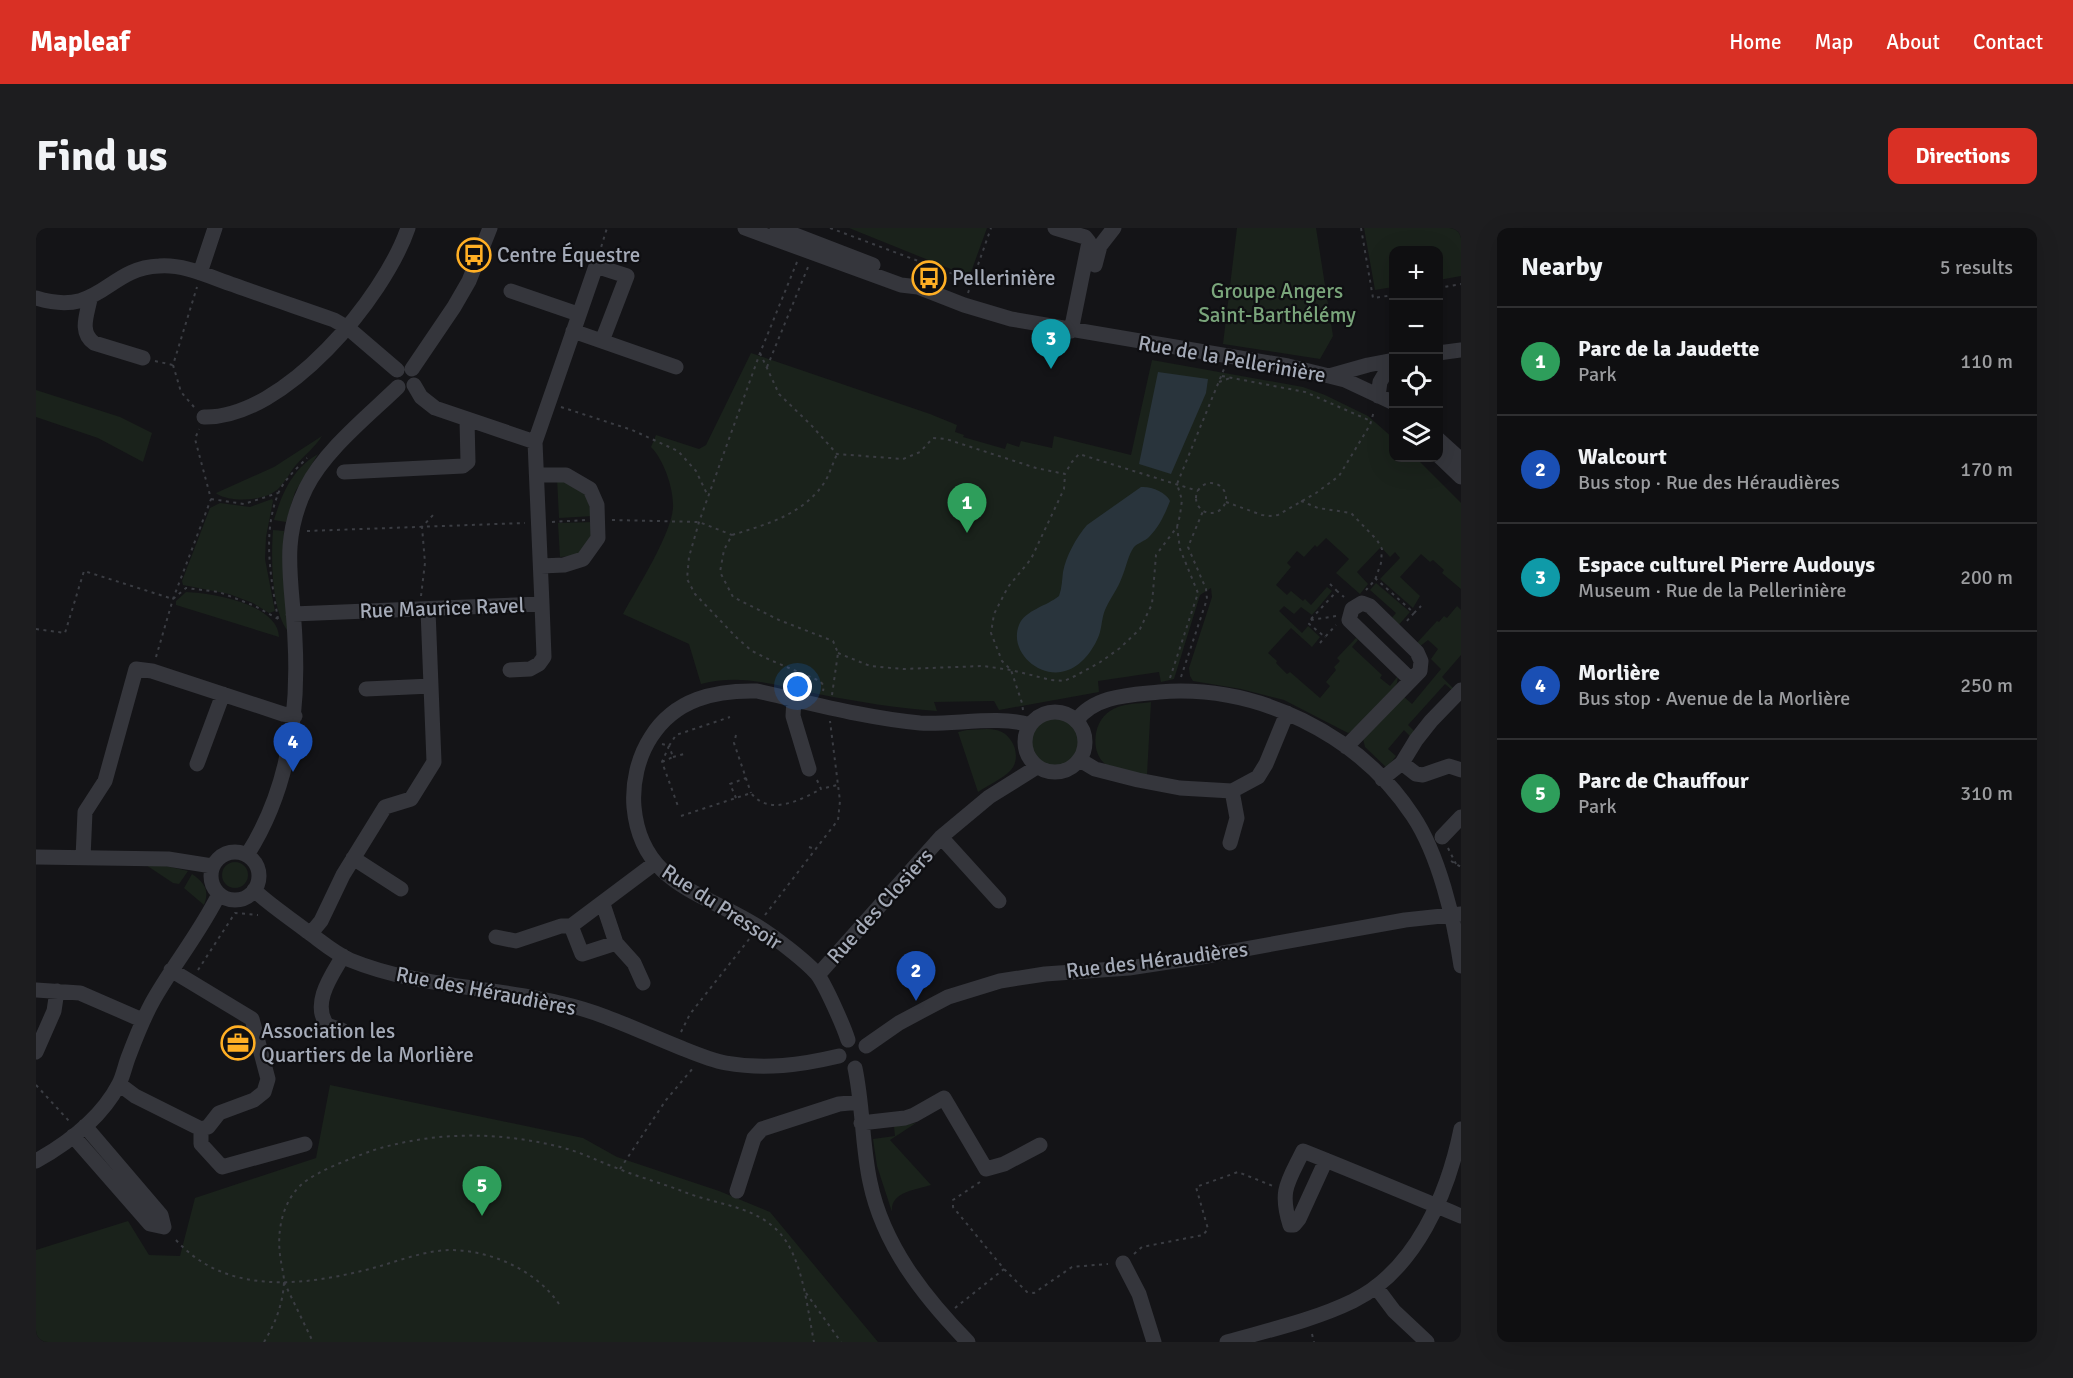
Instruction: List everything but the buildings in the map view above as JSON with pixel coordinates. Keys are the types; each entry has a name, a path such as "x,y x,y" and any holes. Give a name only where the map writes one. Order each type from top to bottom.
{"street":[{"path":"200,273 215,228"},
{"path":"204,417 234,414 264,399 302,371 348,328 392,264 408,228"},
{"path":"36,298 55,303 68,303 90,298 127,274 149,266 174,266 334,320 404,369 417,376 414,384 406,389 398,387 393,378 404,369 454,307 470,280 490,228"},
{"name":"Rue de la Pellerinière","path":"745,228 901,285 918,287"},
{"name":"Rue de la Pellerinière","path":"777,228 816,241 904,277 918,287 964,305 1011,319 1076,332 1288,366 1345,380 1386,395"},
{"path":"1054,228 1085,237 1090,246 1076,332"},
{"path":"1076,332 1100,246 1114,228"},
{"path":"414,384 421,397 429,405 535,442 596,266 627,276 602,341"},
{"path":"511,291 578,314"},
{"path":"90,298 84,326 88,338 94,344 143,358"},
{"path":"573,331 676,367"},
{"path":"1443,353 1461,350"},
{"path":"1329,376 1368,364 1389,361"},
{"path":"1386,395 1380,382 1389,367"},
{"path":"247,855 263,826 281,777 295,716 297,680 286,617 289,547 298,507 306,487 333,450 398,387"},
{"path":"344,472 463,466 468,462 467,420"},
{"name":"Rue Maurice Ravel","path":"286,617 424,604 542,604 535,442"},
{"path":"1443,444 1461,460"},
{"path":"1443,460 1461,477"},
{"path":"537,475 566,475 590,489 597,505 598,538 583,559 564,565 541,566"},
{"path":"310,933 321,921 343,875 385,807 411,799 434,762 431,686 424,604"},
{"path":"510,670 530,669 539,664 544,657 542,604"},
{"path":"1346,747 1420,672 1421,661 1417,652 1370,606 1358,605 1352,609 1349,620 1411,680"},
{"path":"83,858 85,812 105,782 136,669 152,671 295,716"},
{"path":"366,689 431,686"},
{"name":"Rue du Pressoir","path":"848,1040 818,975 758,926 685,889 655,863 638,829 634,799 636,773 644,749 660,725 683,706 717,692 736,690 757,691 891,719 921,723 1011,721 1030,725"},
{"path":"1382,779 1402,763 1431,721 1461,690"},
{"path":"1076,721 1087,709 1110,699 1177,691 1197,692 1239,698 1287,713 1327,734 1346,747 1382,779 1413,816 1437,866 1455,914 1461,966"},
{"path":"197,764 223,694"},
{"path":"794,699 792,716 809,769"},
{"path":"1055,712 1069,715 1076,721 1084,733 1086,742 1080,760 1069,770 1060,772 1046,772 1037,767 1028,757 1025,747 1025,738 1030,725 1041,716 1055,712"},
{"path":"1080,760 1095,769 1138,780 1180,788 1232,791 1258,777 1266,764 1287,713"},
{"path":"1402,763 1416,774 1423,775 1449,766 1461,770"},
{"name":"Rue des Closiers","path":"818,975 941,837 989,797 1037,767"},
{"path":"1230,843 1237,818 1232,791"},
{"path":"1442,837 1461,817"},
{"name":"Rue des Closiers","path":"941,837 999,901"},
{"path":"235,851 247,855 254,861 258,870 259,881 254,890 238,900 228,899 219,894 211,881 212,866 217,859 235,851"},
{"path":"36,857 168,860 212,866"},
{"path":"353,858 401,889"},
{"name":"Rue du Pressoir","path":"496,937 516,941 561,926 571,926 655,863"},
{"name":"Rue des Héraudières","path":"254,890 329,948 375,969 456,986 511,993 594,1012 703,1057 725,1063 770,1067 802,1065 839,1056"},
{"path":"36,1161 79,1131 96,1115 119,1084 142,1020 171,970 210,913 219,894"},
{"path":"603,904 616,943 634,963 642,984"},
{"name":"Rue des Héraudières","path":"866,1046 899,1023 948,997 1000,981 1045,974 1149,965 1405,920 1455,914"},
{"path":"571,926 582,954 616,943"},
{"path":"342,1030 327,1025 322,1013 325,987 343,956"},
{"path":"119,1084 135,1096 201,1129 208,1127 219,1113 254,1100 264,1092 268,1079 252,1019 171,970"},
{"path":"36,990 80,993 142,1020"},
{"path":"36,1052 52,1019 57,991"},
{"path":"848,1040 858,1040 866,1046 868,1054 866,1061 855,1068 845,1065 839,1056 840,1048 848,1040"},
{"path":"855,1068 870,1185 883,1221 912,1278 968,1342"},
{"path":"861,1123 905,1118 944,1098 986,1170 1004,1164 1040,1145"},
{"path":"737,1191 754,1138 762,1129 839,1104 860,1102"},
{"path":"201,1129 201,1144 222,1167 305,1144"},
{"path":"1227,1342 1261,1337 1336,1309 1376,1287 1407,1256 1419,1240 1436,1205 1461,1129"},
{"path":"79,1131 161,1215 164,1227 150,1224 79,1131"},
{"path":"1326,1160 1299,1219 1294,1225 1290,1225 1285,1210 1284,1190 1303,1151 1326,1160 1436,1205 1461,1216"},
{"path":"1123,1263 1139,1294 1154,1342"},
{"path":"1376,1287 1394,1311 1427,1342"}],"path":[{"path":"596,266 607,228"},
{"path":"831,228 972,281"},
{"path":"964,305 991,228"},
{"path":"1361,228 1373,298 1389,296"},
{"path":"800,257 760,353 708,496 689,556 687,579 695,594 752,651 820,681 824,686 822,695"},
{"path":"767,367 811,261"},
{"path":"152,671 173,599 211,499 195,440 204,417 182,392 173,365 200,273"},
{"path":"1443,287 1461,284"},
{"path":"760,353 779,394 837,454 903,459 920,452 933,438 946,439 1036,468 1065,474"},
{"path":"1169,684 1198,593 1180,549 1177,527 1182,500 1177,484 1224,369"},
{"path":"1222,376 1305,392 1371,421"},
{"path":"1219,382 1230,378"},
{"path":"556,406 632,430 678,451 696,471 708,496"},
{"path":"1226,502 1270,516 1278,515 1316,493 1338,476 1373,415"},
{"path":"307,531 597,519 699,522 732,535 787,516 808,502 826,480 837,454"},
{"path":"1023,710 1023,703 1011,670 1002,660 991,633 994,614 1008,587 1031,559 1064,489 1065,474 1071,463 1079,454 1198,491"},
{"path":"1206,484 1217,484 1225,492 1226,502 1217,512 1203,511 1197,502 1198,491 1206,484"},
{"path":"211,499 244,504 278,493"},
{"path":"1300,501 1318,508 1351,513 1377,540 1382,549 1381,563 1375,578 1358,605 1330,584"},
{"path":"1179,684 1207,599 1206,589 1188,548 1203,511"},
{"path":"424,604 421,585 424,563 422,527 434,514"},
{"path":"838,653 870,666 903,669 983,666 1064,681 1100,663 1140,629 1152,604 1156,555 1177,527"},
{"path":"732,535 724,550 720,572 733,597 779,620 833,641 838,653 832,698"},
{"path":"36,629 65,633 84,571 173,599"},
{"path":"1375,578 1414,613"},
{"path":"173,599 186,588 219,592 286,617"},
{"path":"1325,637 1308,623 1337,591"},
{"path":"1396,631 1421,606"},
{"path":"1311,620 1334,615 1342,618"},
{"path":"1320,643 1336,625"},
{"path":"679,809 676,806 662,762 669,746 676,735 730,717"},
{"path":"763,919 838,820 840,801 830,718"},
{"path":"736,735 734,743 751,793 757,802 779,806 837,784"},
{"path":"658,742 669,746"},
{"path":"669,746 673,757"},
{"path":"662,762 684,754"},
{"path":"809,769 813,770 821,789"},
{"path":"736,798 730,784 746,778"},
{"path":"681,816 751,793"},
{"path":"1442,837 1456,864"},
{"path":"809,847 815,849"},
{"path":"194,975 235,913 258,915"},
{"path":"677,1039 690,1014 753,933"},
{"path":"620,1169 666,1100 703,1057"},
{"path":"36,1085 79,1131"},
{"path":"264,1342 279,1310 284,1282 279,1229 285,1208 302,1185 329,1168 388,1146 458,1135 495,1137 563,1148 693,1195 756,1214 779,1232 793,1255 805,1291 814,1342"},
{"path":"986,1170 980,1181 953,1200 953,1207 1004,1269 1027,1292 1034,1293 1072,1267 1123,1263 1142,1247 1203,1235 1208,1229 1196,1187 1238,1172 1284,1190"},
{"path":"176,1240 204,1264 223,1274 244,1280 284,1282 348,1274 430,1253 462,1251 507,1262 530,1275 552,1294 561,1307"},
{"path":"944,1317 1004,1269"},
{"path":"284,1282 313,1342"},
{"path":"805,1291 841,1342"}],"green space":[{"path":"849,228 987,228 971,272 963,274"},
{"name":"Groupe Angers Saint-Barthélémy","path":"1237,228 1316,228 1333,336 1320,359 1223,344"},
{"path":"1364,228 1461,228 1461,276 1443,279 1443,246 1389,246 1389,288 1375,290"},
{"path":"751,353 930,414 957,425 955,432 964,435 963,437 1005,449 1007,443 1019,447 1021,441 1052,448 1054,436 1131,455 1152,360 1303,387 1368,416 1389,434 1389,462 1420,462 1461,503 1461,589 1442,573 1444,570 1433,560 1430,562 1421,554 1400,577 1420,596 1413,608 1380,579 1400,558 1395,552 1390,557 1381,547 1357,572 1368,584 1360,594 1336,573 1349,559 1326,538 1317,547 1315,545 1304,557 1297,551 1287,563 1291,567 1276,585 1287,595 1291,591 1311,605 1327,587 1332,591 1312,615 1301,607 1294,614 1284,606 1279,611 1302,633 1308,626 1320,637 1312,647 1291,628 1268,653 1277,661 1276,663 1320,698 1330,686 1326,682 1336,670 1334,667 1340,661 1337,658 1356,638 1358,640 1352,647 1382,675 1380,678 1390,686 1398,676 1394,688 1348,733 1284,700 1241,689 1193,681 1189,668 1212,597 1211,588 1200,595 1174,679 1161,682 1159,672 1098,681 1099,692 999,710 994,701 934,702 937,711 863,702 745,680 701,684 689,644 623,614 660,547 671,519 672,492 660,459 651,447 656,435 699,449 706,445"},
{"path":"36,390 120,417 152,433 143,462 98,438 36,417"},
{"path":"322,436 274,492 249,499 231,499 216,493 274,467"},
{"path":"318,454 295,492 286,522 274,520 281,500 295,474"},
{"path":"557,478 583,487 593,516 559,518"},
{"path":"272,499 265,559 275,611 269,613 253,603 229,594 183,585 182,581 210,508 220,503 250,507"},
{"path":"593,522 593,532 581,553 560,557 558,523"},
{"path":"273,530 284,531 288,631 282,622 275,597 272,568"},
{"path":"1376,583 1410,612 1397,627 1389,621 1396,613 1370,590"},
{"path":"186,592 242,602 268,616 276,626 279,637 176,605 176,601"},
{"path":"1457,606 1461,610 1461,655 1442,677 1453,688 1452,690 1445,684 1408,725 1416,733 1412,738 1404,730 1388,749 1396,756 1387,768 1365,747 1363,739 1403,696 1412,704 1441,669 1431,659 1438,649 1428,640 1419,647 1416,644 1437,621 1439,622 1444,616 1447,618"},
{"path":"1151,702 1147,775 1110,767 1103,762 1096,748 1095,739 1099,723 1114,708"},
{"path":"1055,718 1064,720 1075,729 1080,743 1078,752 1069,763 1055,768 1046,766 1035,757 1030,743 1032,734 1041,723"},
{"path":"989,729 1002,732 1011,741 1016,753 1014,766 1010,771 978,792 958,732"},
{"path":"235,862 244,866 248,875 244,884 235,888 226,884 222,875 226,866"},
{"path":"146,865 166,866 188,871 179,884 173,883"},
{"path":"192,874 205,887 204,905 184,888"},
{"path":"330,1085 583,1138 617,1157 719,1191 770,1212 878,1342 36,1342 36,1250 128,1221 149,1255 180,1256 195,1198 316,1158"},
{"path":"916,1123 890,1140 931,1185 899,1196 892,1205 892,1212 877,1166 873,1139 895,1136 894,1126"}],"shaded area":[{"path":"1158,372 1208,379 1206,393 1171,474 1139,464"},
{"path":"1141,487 1158,490 1170,501 1156,529 1132,550 1103,615 1095,643 1084,659 1074,668 1048,672 1038,668 1023,654 1018,645 1019,625 1031,612 1059,596 1066,560 1075,541 1087,525"}],"place":[{"name":"Centre Équestre","path":"474,255"},
{"name":"Pellerinière","path":"929,278"},
{"name":"Espace culturel Pierre Audouys","path":"1051,369"},
{"name":"Parc de la Jaudette","path":"967,533"},
{"name":"Morlière","path":"293,772"},
{"name":"Walcourt","path":"916,1001"},
{"name":"Association les Quartiers de la Morlière","path":"238,1043"},
{"name":"Parc de Chauffour","path":"482,1216"}]}
